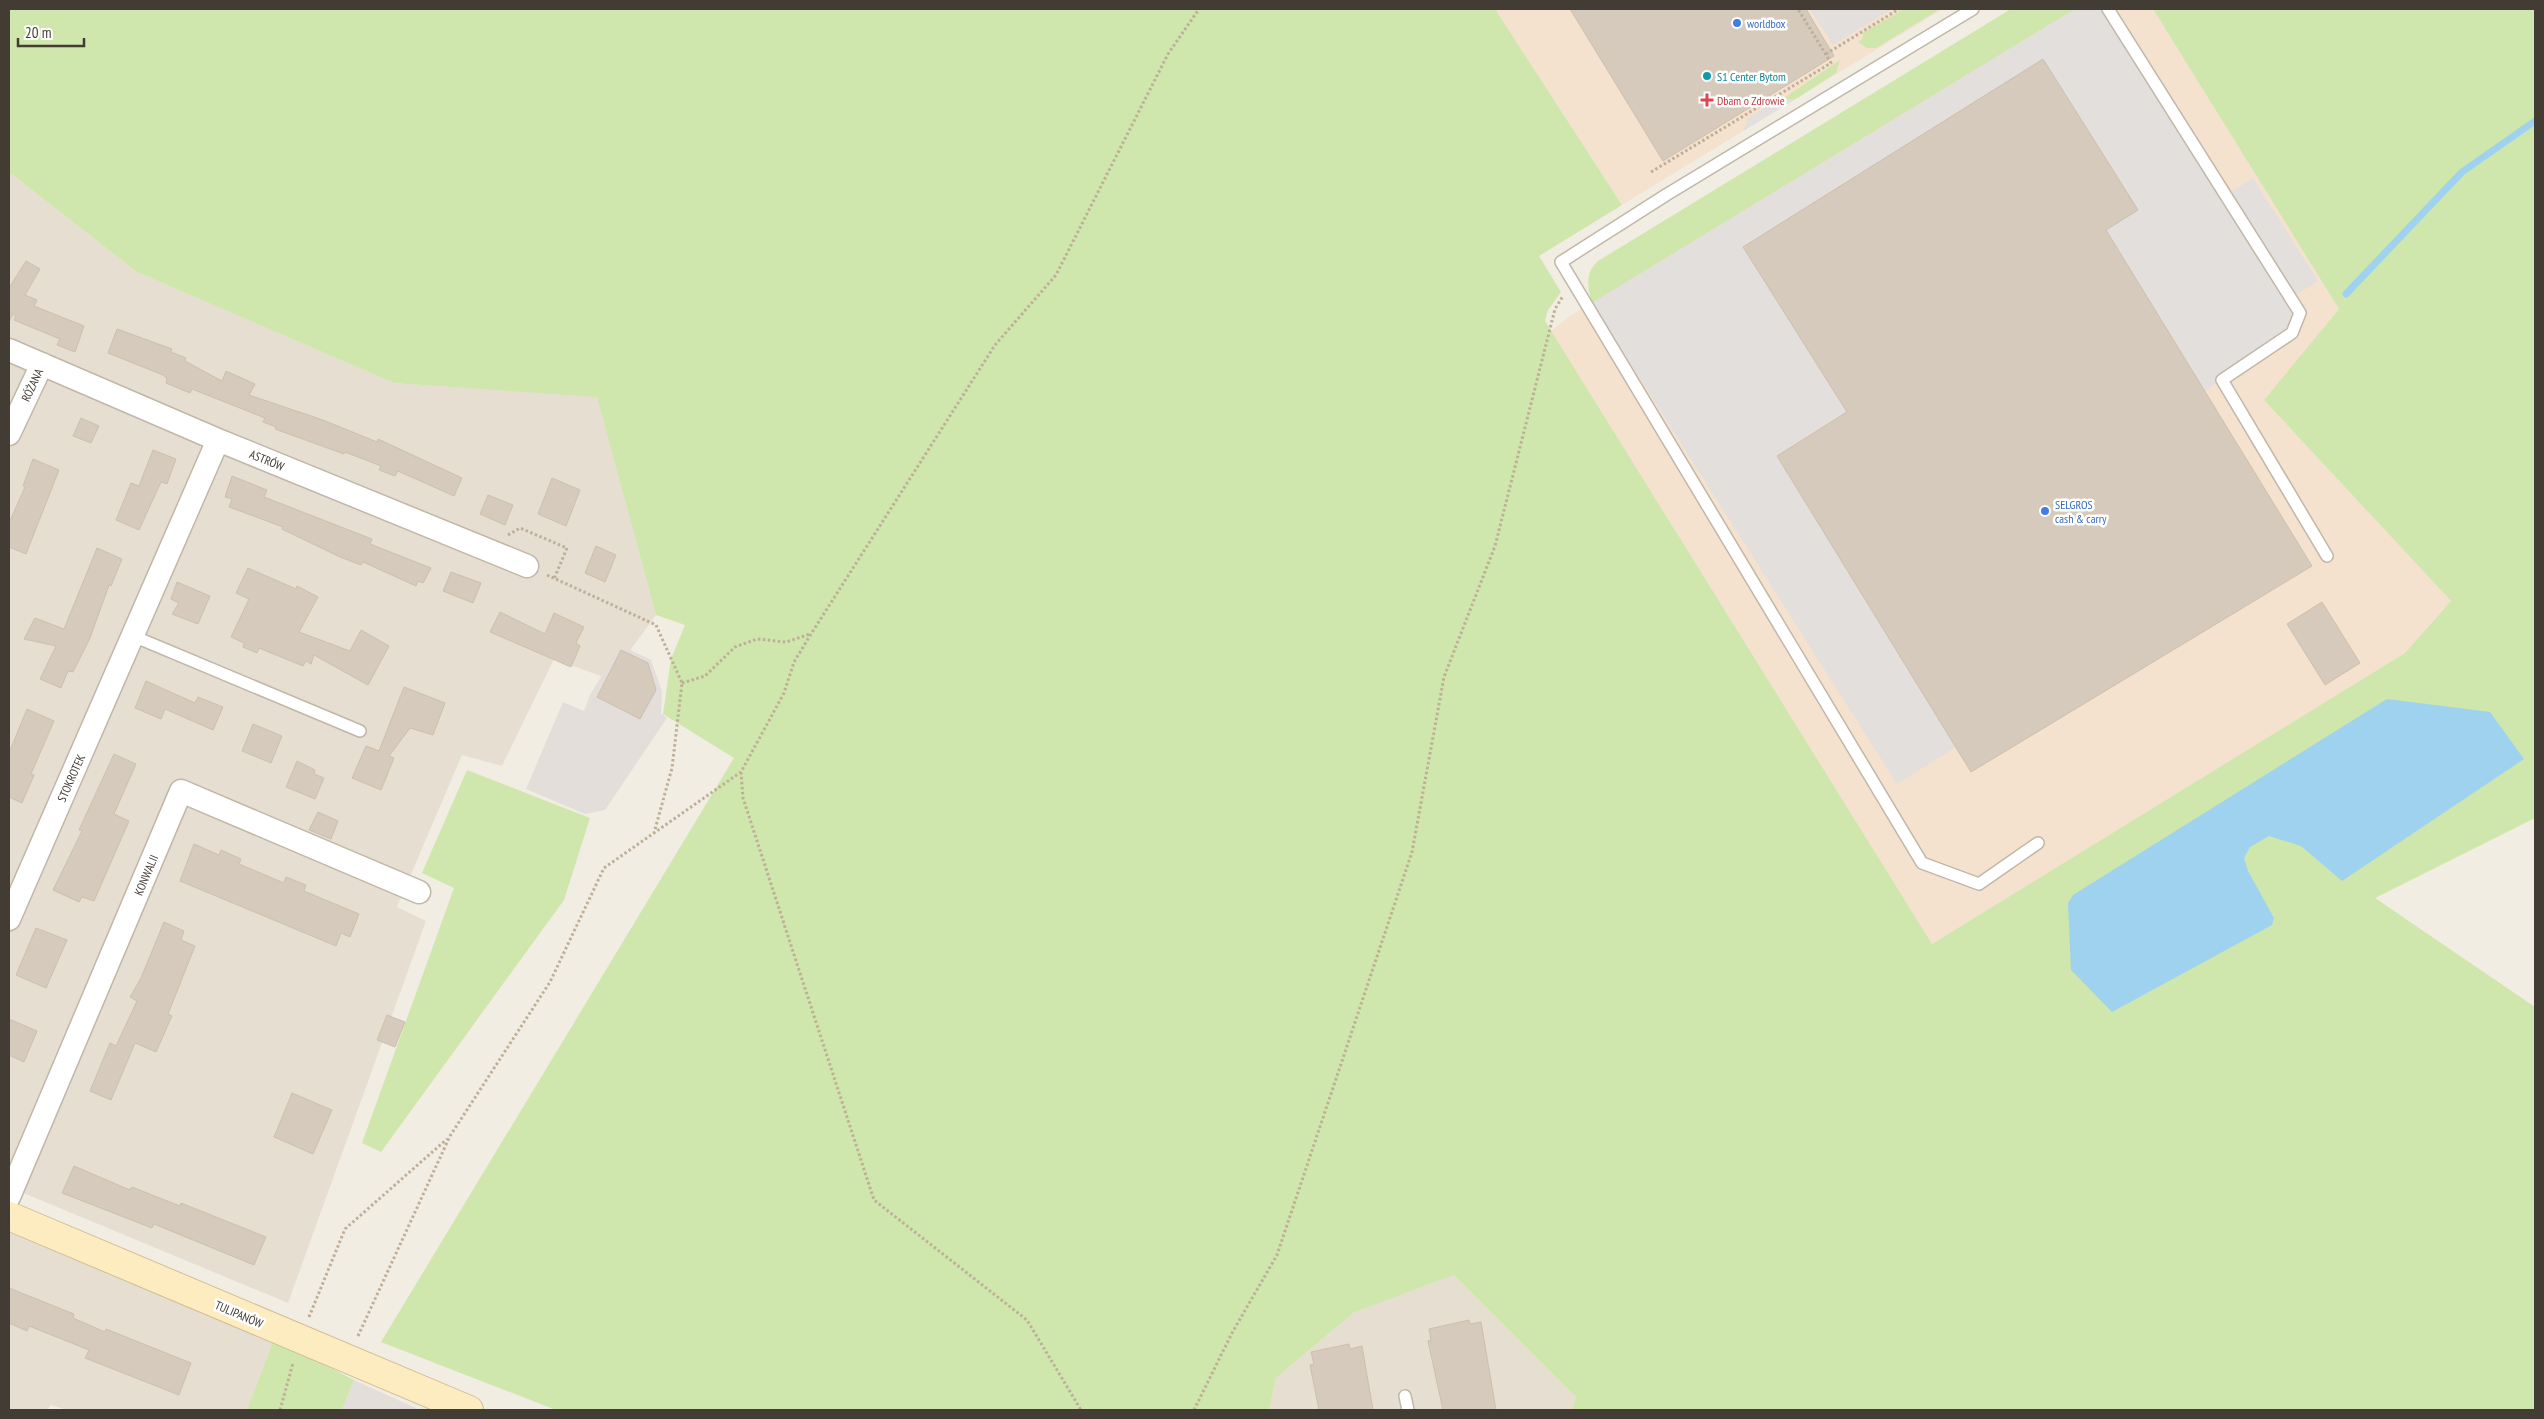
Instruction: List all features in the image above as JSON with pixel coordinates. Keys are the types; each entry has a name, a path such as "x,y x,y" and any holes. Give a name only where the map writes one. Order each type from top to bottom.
{"street":[{"name":"ASTRÓW","path":"9,350 218,440 527,566"},
{"name":"RÓŻANA","path":"9,434 42,364"},
{"name":"STOKROTEK","path":"9,919 218,440"},
{"name":"KONWALII","path":"9,1197 181,791 419,892"},
{"name":"TULIPANÓW","path":"9,1216 469,1410"}],"lane":[{"path":"1973,9 1666,195 1561,262 1922,863 1979,884 2038,844"},
{"path":"2108,9 2300,313 2292,333 2222,380 2328,556"},
{"path":"133,636 360,731"},
{"path":"1406,1396 1408,1410"}],"path":[{"path":"348,1360 450,1136 550,982 604,868 741,772 784,693 794,662 811,634 995,345 1056,276 1168,54 1199,9"},
{"path":"1651,172 1831,63 1798,9"},
{"path":"1826,54 1899,9"},
{"path":"1194,1410 1232,1333 1277,1255 1412,852 1444,677 1495,546 1555,309 1573,282"},
{"path":"527,566 656,625 682,683 672,768 653,834"},
{"path":"682,683 705,676 735,647 757,638 786,642 811,634"},
{"path":"741,772 742,798 874,1200 1027,1320 1081,1410"},
{"path":"280,1410 300,1339 344,1229 450,1136"}],"shaded area":[{"path":"1495,9 1943,9 1622,205"},
{"path":"1810,9 1892,9 1833,45"},
{"path":"2071,9 2153,9 2339,309 2264,400 2451,601 2405,653 1932,944 1551,331 1570,316"},
{"path":"2075,9 2108,9 2225,196 2253,178 2318,281 2291,298 2300,313 2292,333 2205,391 2116,246 1778,456 1956,747 1897,784 1592,303"},
{"path":"1781,98 1794,100 1743,131 1748,118"},
{"path":"9,172 137,272 394,383 597,396 656,615 609,679 554,659 502,766 462,755 397,907 426,921 288,1303 9,1187"},
{"path":"620,645 651,660 662,691 661,713 667,718 605,810 585,814 526,789 563,702 584,711 590,695"},
{"path":"9,1229 274,1339 247,1410 67,1410 51,1405 47,1410 9,1410"},
{"path":"1454,1275 1576,1397 1572,1410 1269,1410 1276,1378 1353,1313"},
{"path":"354,1380 420,1410 342,1410"}],"green space":[{"path":"9,9 1495,9 1622,205 1539,256 1561,292 1548,310 1545,321 1932,944 2405,653 2451,601 2264,400 2339,309 2153,9 2535,9 2535,818 2375,898 2535,1007 2535,1410 1572,1410 1576,1397 1454,1275 1353,1313 1276,1378 1269,1410 556,1410 381,1342 734,758 663,714 671,659 685,625 656,615 597,397 394,383 137,272 9,172"},
{"path":"1904,9 1940,9 1876,48 1867,48 1858,42 1863,38 1863,33"},
{"path":"2011,9 2075,9 1592,303 1588,281 1591,271 1598,261"},
{"path":"1840,60 1836,73 1794,100 1784,98"},
{"path":"467,770 590,818 564,900 381,1152 362,1143 454,888 422,873"},
{"path":"274,1339 354,1380 342,1410 247,1410"}],"water":[{"path":"2387,699 2490,712 2524,759 2342,881 2301,846 2269,836 2250,847 2244,858 2248,871 2274,918 2272,925 2112,1012 2071,970 2068,903 2073,895"}],"building":[{"name":"S1 Center Bytom","path":"1570,9 1806,9 1834,56 1663,161"},
{"name":"SELGROS cash & carry","path":"2043,59 2138,210 2106,230 2312,566 1971,772 1777,456 1847,412 1743,247"},
{"path":"26,261 40,269 25,295 37,300 34,306 84,326 75,352 57,345 60,339 14,320 16,316 13,314 9,322 9,288"},
{"path":"117,329 172,349 171,352 186,358 185,361 222,381 226,371 255,384 249,395 323,420 377,442 378,439 462,478 454,496 398,471 395,476 379,470 381,466 275,429 276,427 263,422 265,418 192,389 190,393 166,383 167,379 163,375 108,353"},
{"path":"81,418 99,426 91,443 73,436"},
{"path":"153,450 176,459 167,484 161,482 139,530 116,520 131,483 139,486"},
{"path":"33,459 59,470 26,554 9,547 9,523 25,487 23,486"},
{"path":"232,476 267,490 264,497 372,539 370,544 431,568 423,583 418,581 416,586 363,562 361,565 340,557 282,529 283,527 229,507 232,499 225,497"},
{"path":"552,478 580,490 566,526 538,514"},
{"path":"488,495 513,505 505,525 480,514"},
{"path":"596,546 616,555 605,582 585,573"},
{"path":"97,548 122,559 111,586 109,585 90,638 73,672 68,671 61,688 40,679 56,646 24,639 35,618 64,629"},
{"path":"248,568 296,589 297,586 318,597 299,632 350,651 361,630 389,646 368,685 314,655 311,664 306,661 303,666 259,648 257,653 243,647 244,643 231,637 249,599 236,593"},
{"path":"451,572 481,583 473,603 443,591"},
{"path":"177,582 210,596 198,624 172,614 179,603 171,599"},
{"path":"2322,602 2360,663 2325,685 2287,624"},
{"path":"500,612 545,634 554,613 584,627 576,643 580,646 571,667 490,632"},
{"path":"621,650 648,663 656,690 640,719 597,697"},
{"path":"146,681 195,703 198,697 223,707 213,730 165,709 161,719 135,708"},
{"path":"404,687 445,703 433,735 410,728 389,756 394,758 381,790 352,778 366,746 379,751"},
{"path":"27,709 54,721 31,774 34,775 22,803 9,797 9,753"},
{"path":"253,724 282,736 271,763 242,751"},
{"path":"114,754 136,764 114,814 129,821 94,901 82,897 79,902 53,890 82,831 79,830"},
{"path":"297,761 315,770 314,774 324,778 315,799 286,787"},
{"path":"318,812 338,821 331,839 309,830"},
{"path":"194,844 219,855 221,850 241,859 239,864 284,883 286,877 306,885 304,891 359,914 350,937 341,933 336,946 180,881"},
{"path":"164,922 184,931 181,940 195,946 168,1014 172,1016 156,1052 135,1043 111,1100 90,1091 110,1043 116,1046 137,1001 130,997 141,978"},
{"path":"36,928 67,940 46,988 16,975"},
{"path":"387,1015 405,1022 395,1047 377,1040"},
{"path":"9,1019 37,1031 24,1062 9,1055"},
{"path":"292,1093 332,1110 313,1154 274,1137"},
{"path":"74,1166 130,1190 132,1187 180,1206 181,1203 266,1237 254,1265 154,1224 152,1228 62,1193"},
{"path":"9,1288 74,1314 73,1318 105,1332 106,1329 191,1363 179,1395 85,1358 89,1350 29,1326 27,1331 9,1323"},
{"path":"1469,1320 1470,1324 1481,1322 1496,1410 1443,1410 1428,1341 1431,1340 1429,1329"},
{"path":"1349,1344 1350,1349 1362,1346 1373,1410 1319,1410 1310,1365 1314,1364 1311,1352"}],"waterway":[{"path":"2346,294 2462,172 2535,121"}],"place":[{"name":"worldbox","path":"1737,23"},
{"name":"S1 Center Bytom","path":"1707,76"},
{"name":"Dbam o Zdrowie","path":"1707,100"},
{"name":"SELGROS cash & carry","path":"2045,511"}]}
